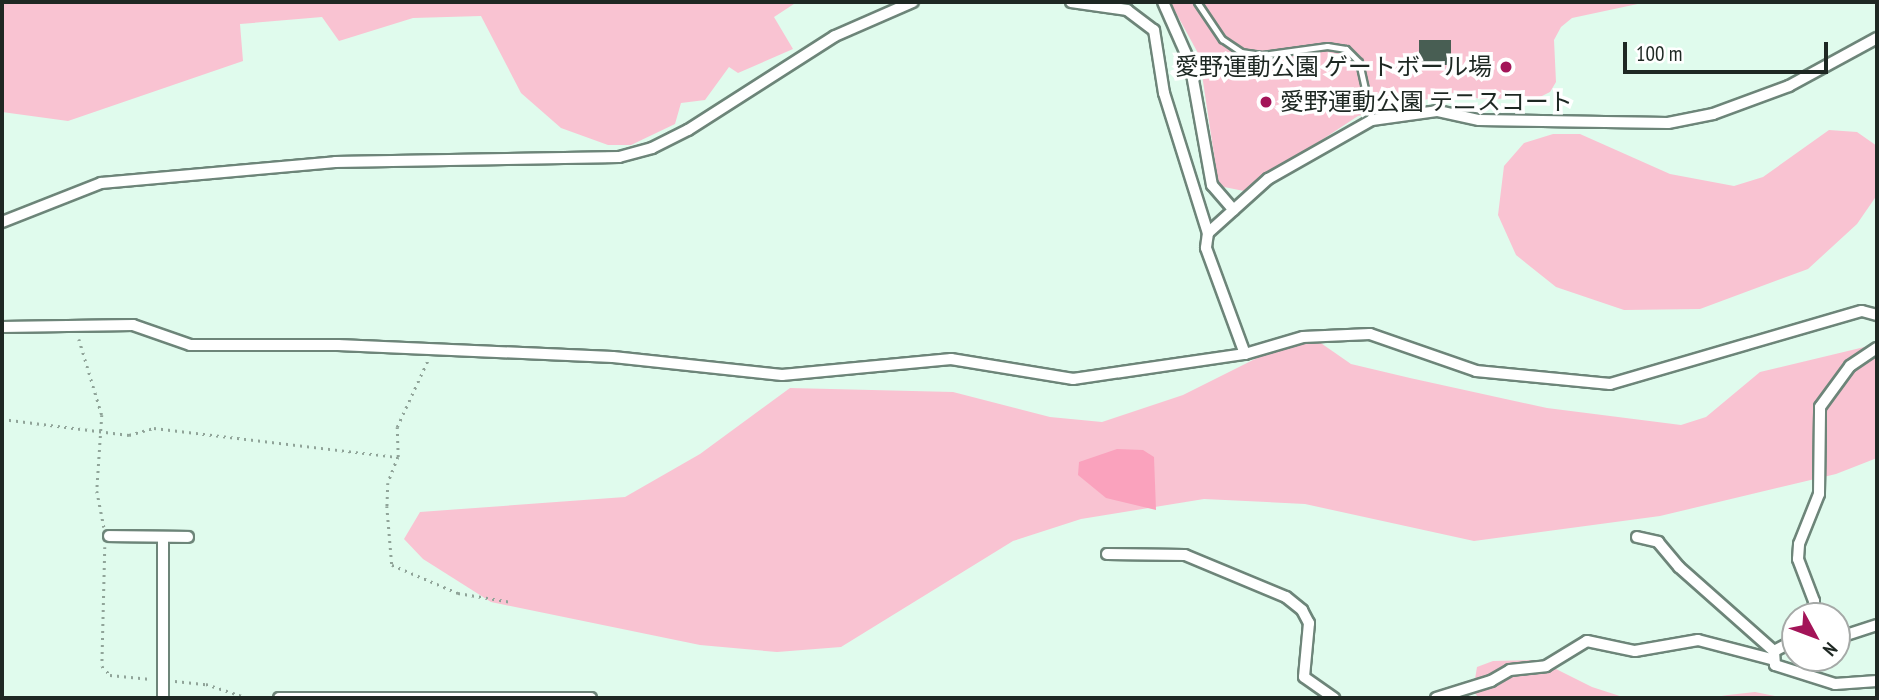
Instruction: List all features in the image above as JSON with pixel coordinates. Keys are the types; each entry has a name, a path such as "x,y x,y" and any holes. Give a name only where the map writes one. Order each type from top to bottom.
{"street":[{"path":"2,222 101,183 335,162 619,157 652,148 688,130 835,36 913,2"},
{"path":"1071,2 1127,10 1154,30 1164,93 1208,233 1206,248 1245,354"},
{"path":"1163,2 1190,63 1212,185 1234,210"},
{"path":"1208,233 1268,179 1372,120 1438,111 1479,120 1668,122 1713,114 1789,86 1877,38"},
{"path":"2,327 133,325 190,345 338,345 613,357 782,376 951,359 1073,379 1245,354 1303,337 1370,334 1476,371 1610,384 1862,311 1877,315"},
{"path":"1814,602 1798,559 1799,544 1819,494 1820,407 1845,372 1877,348"},
{"path":"109,536 188,537"},
{"path":"163,537 163,698"},
{"path":"1637,537 1658,542 1679,567 1772,655 1782,670 1821,682 1877,681"},
{"path":"1107,554 1185,555 1286,597 1297,604 1309,623 1304,677 1334,698"},
{"path":"1851,633 1877,625"},
{"path":"1436,698 1491,681 1510,670 1546,666 1587,641 1635,651 1698,640 1772,655 1781,650"},
{"path":"279,698 592,698"}],"lane":[{"path":"1197,2 1222,39 1241,52 1262,55 1327,46 1346,50 1359,62 1372,120"}],"path":[{"path":"74,326 100,400 97,491 105,536 102,666 110,674 206,684 248,698"},
{"path":"432,351 397,427 398,457 387,506 392,565 458,593 512,602"},
{"path":"2,419 129,435 154,428 398,457"}],"shaded area":[{"path":"2,2 797,2 774,17 793,49 738,73 729,67 705,100 681,103 675,124 631,145 608,145 561,128 521,93 481,16 413,18 339,41 322,17 240,24 243,61 68,121 2,112"},
{"path":"1170,2 1647,2 1572,18 1561,27 1554,40 1556,82 1550,92 1538,98 1480,99 1457,92 1358,116 1244,191 1224,187 1218,181 1199,55"},
{"path":"1829,130 1857,132 1877,146 1877,195 1857,224 1808,269 1700,309 1624,310 1556,287 1516,255 1498,215 1504,166 1524,143 1553,134 1580,134 1670,174 1734,186 1763,177"},
{"path":"1315,339 1351,364 1410,378 1547,408 1681,425 1706,417 1760,372 1877,344 1877,458 1836,474 1660,516 1474,541 1305,504 1204,499 1081,519 1013,541 841,647 777,652 700,645 491,602 423,559 404,539 420,512 625,497 700,454 790,388 953,392 1050,417 1102,422 1183,395 1281,346"},
{"path":"1117,449 1143,450 1154,457 1156,510 1106,498 1078,475 1079,462"},
{"path":"1538,660 1592,687 1626,698 1479,698 1473,691 1477,667 1493,661"},
{"path":"1755,692 1785,698 1708,698 1728,695"}],"building":[{"path":"1419,40 1451,40 1451,65 1419,65"}],"place":[{"name":"愛野運動公園 ゲートボール場","path":"1506,67"},
{"name":"愛野運動公園 テニスコート","path":"1266,102"}]}
